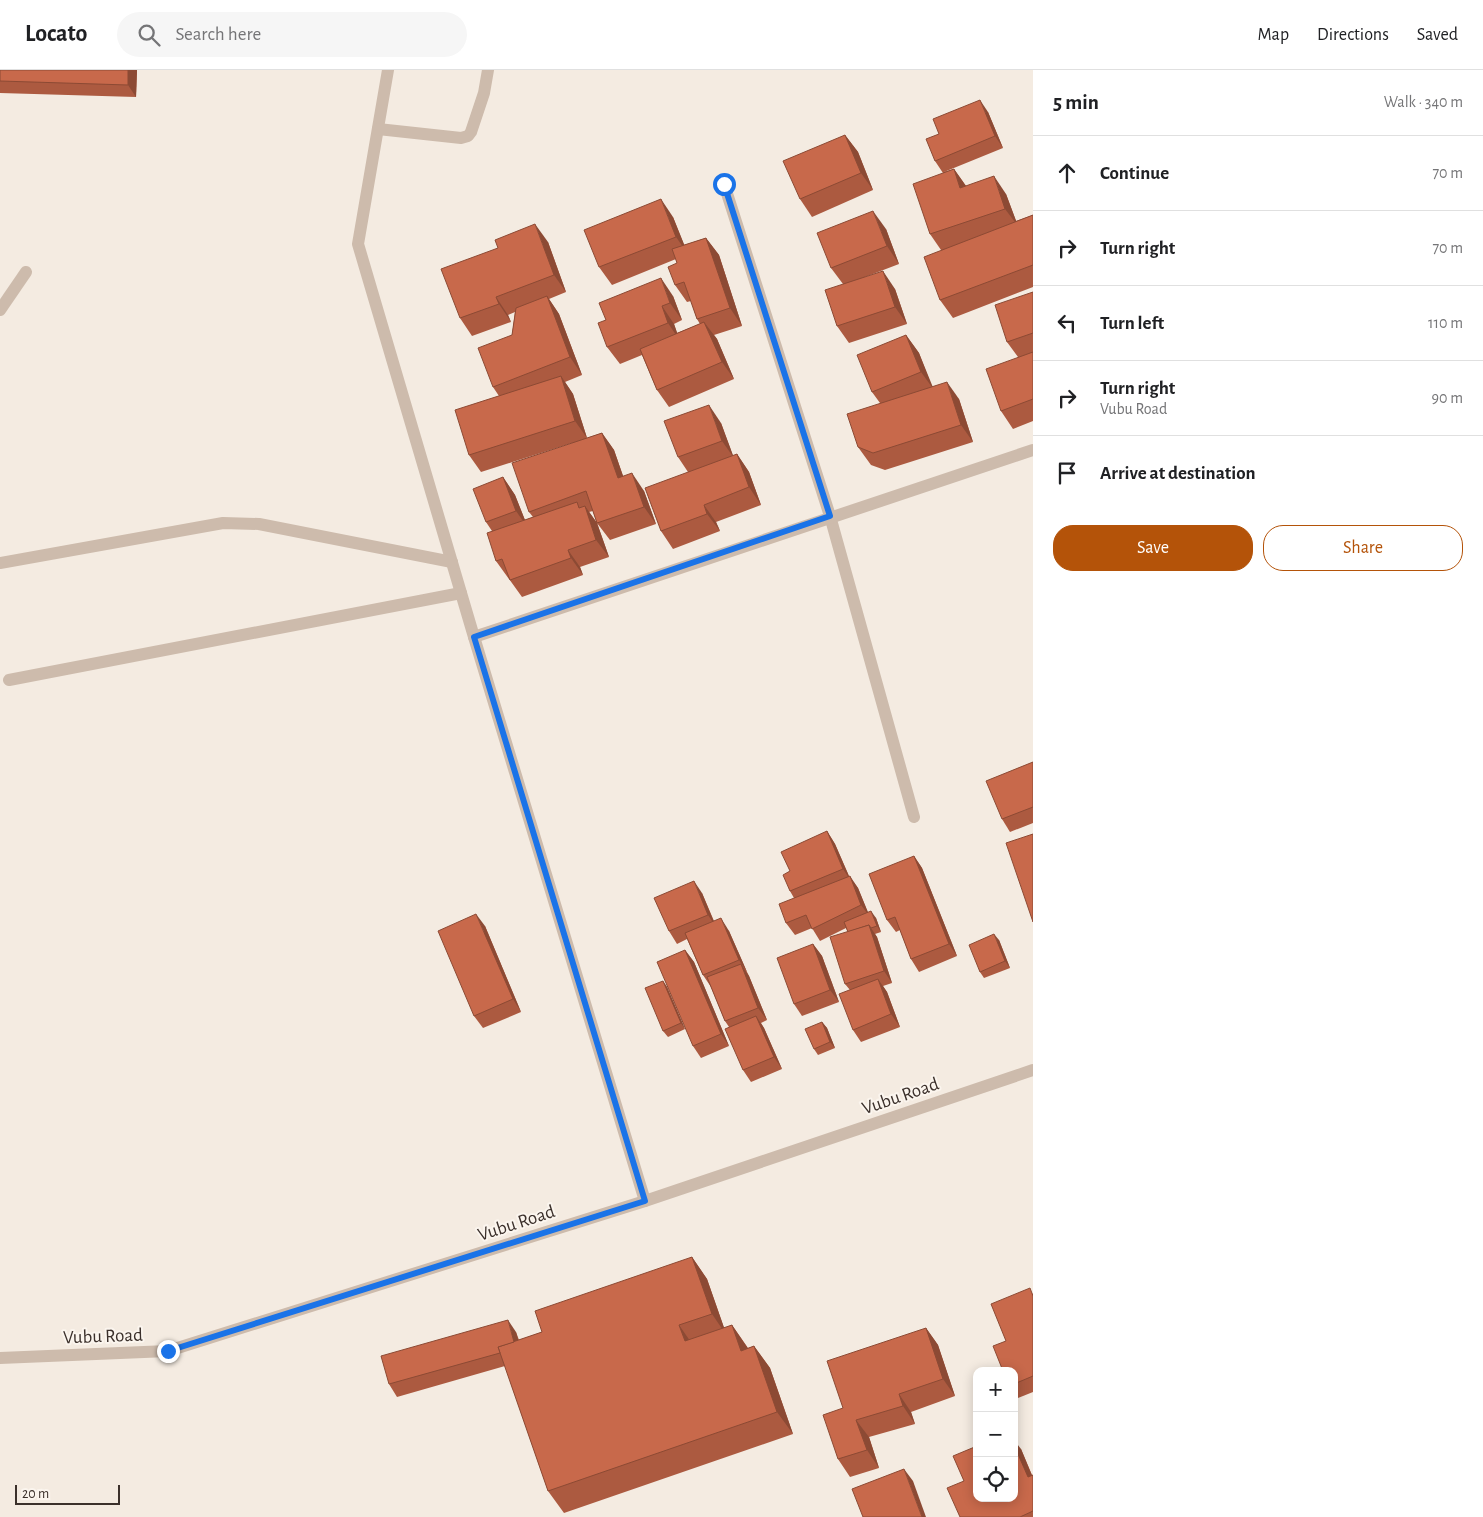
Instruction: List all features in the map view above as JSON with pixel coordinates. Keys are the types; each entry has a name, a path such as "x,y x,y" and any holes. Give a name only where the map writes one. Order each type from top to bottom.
{"street":[{"path":"388,70 358,244 474,637 645,1201"},
{"path":"378,129 461,138 468,136 484,93 488,70"},
{"path":"724,184 830,516 914,816"},
{"path":"0,310 26,272"},
{"path":"474,637 830,516 1033,450"},
{"path":"0,563 164,532 223,523 259,524 452,562"},
{"path":"8,680 461,593"},
{"name":"Vubu Road","path":"0,1358 168,1351 645,1201 1033,1070"}],"building":[{"path":"0,70 128,70 128,85 0,81"},
{"path":"980,100 995,136 935,161 926,139 939,134 933,119"},
{"path":"845,135 861,173 800,199 783,161"},
{"path":"954,169 960,188 994,176 1005,209 930,234 913,184"},
{"path":"661,199 676,237 599,267 584,230"},
{"path":"873,211 887,246 831,268 817,233"},
{"path":"1033,215 1033,265 940,300 924,257"},
{"path":"535,224 554,275 496,297 499,304 460,318 441,269 498,248 495,240"},
{"path":"706,238 730,308 697,319 684,282 675,285 668,267 677,263 672,249"},
{"path":"883,271 895,307 837,326 825,290"},
{"path":"661,278 670,303 662,306 668,323 607,347 598,323 606,320 599,303"},
{"path":"1033,292 1033,333 1007,342 995,305"},
{"path":"547,296 570,357 493,387 478,348 512,335 516,308"},
{"path":"704,322 722,362 657,390 640,349"},
{"path":"906,335 921,372 872,392 857,355"},
{"path":"1033,352 1033,399 1001,411 986,369"},
{"path":"561,376 575,421 469,455 455,410"},
{"path":"947,382 961,425 873,453 858,447 847,414"},
{"path":"709,405 722,441 678,457 664,421"},
{"path":"602,433 618,478 632,473 644,507 597,523 586,491 529,512 512,463"},
{"path":"737,454 749,487 704,505 707,514 661,531 645,488"},
{"path":"503,477 516,511 486,522 473,489"},
{"path":"577,502 579,508 585,506 596,540 568,550 571,558 510,580 502,559 496,561 487,533"},
{"path":"1033,762 1033,807 1002,819 986,781"},
{"path":"827,831 843,869 790,891 783,875 790,871 781,852"},
{"path":"1033,834 1033,922 1006,843"},
{"path":"914,856 949,944 911,959 895,917 887,920 869,874"},
{"path":"850,876 861,905 812,929 806,915 786,923 779,904"},
{"path":"694,881 708,915 669,931 654,898"},
{"path":"871,911 877,926 871,928 869,925 848,932 844,922"},
{"path":"476,914 513,999 474,1016 438,931"},
{"path":"721,918 739,960 703,975 685,933"},
{"path":"869,925 884,971 845,984 830,937"},
{"path":"994,934 1005,961 980,972 969,945"},
{"path":"813,944 830,990 794,1004 777,958"},
{"path":"685,950 721,1034 693,1046 657,962"},
{"path":"741,964 758,1008 725,1021 707,977"},
{"path":"878,979 891,1014 853,1030 839,994"},
{"path":"663,981 681,1023 663,1031 645,988"},
{"path":"756,1016 774,1057 743,1070 725,1029"},
{"path":"822,1022 830,1042 814,1049 805,1029"},
{"path":"692,1257 712,1314 679,1325 685,1341 732,1325 741,1351 754,1346 777,1412 548,1491 498,1347 542,1332 535,1311"},
{"path":"1030,1288 1033,1296 1033,1376 1018,1382 1018,1367 1001,1367 993,1346 1006,1341 991,1304"},
{"path":"508,1320 514,1342 498,1347 500,1353 389,1384 381,1356"},
{"path":"926,1328 943,1379 899,1394 903,1406 856,1420 867,1450 838,1459 823,1415 843,1408 827,1361"},
{"path":"973,1448 973,1502 1018,1502 1018,1454 1028,1477 1033,1475 1033,1511 1020,1517 960,1517 947,1488 964,1481 953,1456"},
{"path":"904,1469 922,1517 863,1517 852,1489"}],"route":[{"path":"168,1351 645,1201 474,637 830,516 724,184"}]}
